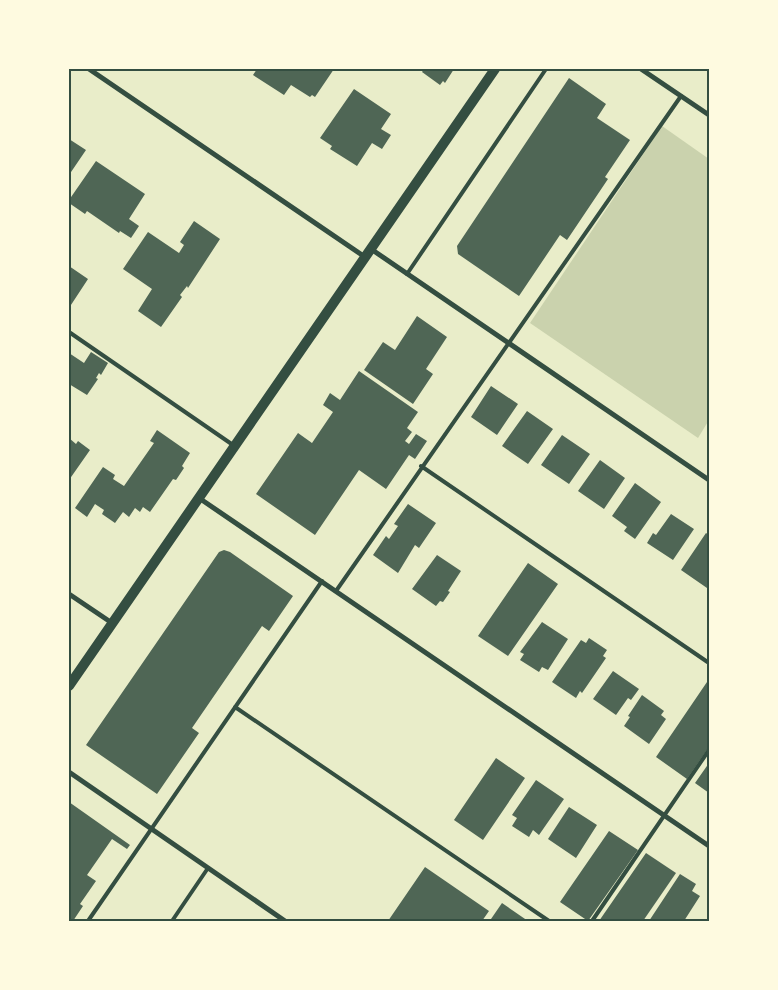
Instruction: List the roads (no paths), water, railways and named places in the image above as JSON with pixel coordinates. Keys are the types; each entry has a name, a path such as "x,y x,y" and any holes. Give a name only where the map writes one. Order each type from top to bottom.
{"main road":[{"path":"69,686 493,70"}],"street":[{"path":"89,69 368,253 406,274 509,342 709,480"},
{"path":"641,69 709,115"},
{"path":"199,498 709,846"},
{"path":"69,594 112,624"},
{"path":"69,772 285,921"}],"lane":[{"path":"406,274 546,69"},
{"path":"336,591 681,96"},
{"path":"69,332 235,446"},
{"path":"422,466 709,664"},
{"path":"88,921 322,581"},
{"path":"235,707 549,921"},
{"path":"592,921 709,750"},
{"path":"172,921 208,868"}]}
